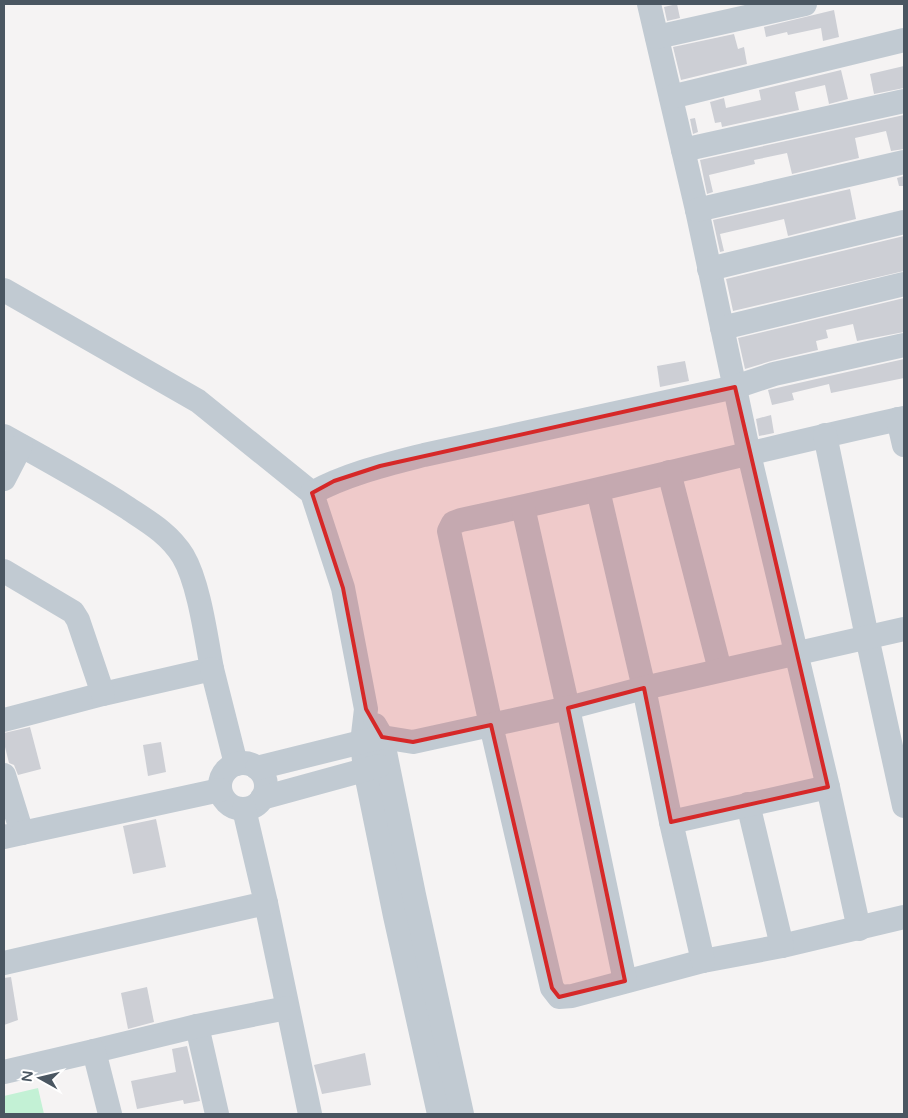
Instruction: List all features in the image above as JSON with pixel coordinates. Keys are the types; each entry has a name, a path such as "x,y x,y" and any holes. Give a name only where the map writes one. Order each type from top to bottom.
{"street":[{"path":"649,4 672,97 749,454 828,786 859,929"},
{"path":"657,37 804,4"},
{"path":"672,97 904,40"},
{"path":"683,150 904,101"},
{"path":"697,210 904,162"},
{"path":"710,269 904,222"},
{"path":"722,328 904,284"},
{"path":"4,290 198,401 312,493 343,588 372,740 395,916 439,1114"},
{"path":"312,493 334,481 380,466 735,386 774,374 904,345"},
{"path":"904,446 901,418 598,490 461,520 453,523 449,531 491,725 552,988 559,997 572,996 703,961 782,946 904,917"},
{"path":"825,435 904,806"},
{"path":"4,479 12,441 88,482 153,524 169,538 183,556 194,580 212,669 247,766 264,776 266,788 253,803 266,903 310,1114"},
{"path":"668,472 720,670"},
{"path":"598,490 644,688 671,822 703,961"},
{"path":"523,507 568,708 625,981"},
{"path":"4,571 73,612 78,620 103,694"},
{"path":"413,742 376,766 253,803 233,807 224,800 220,790 221,779 227,769 372,740 413,742 568,708 720,670 904,629"},
{"path":"4,720 103,694 212,669"},
{"path":"376,766 416,904 462,1114"},
{"path":"4,775 13,835 220,790"},
{"path":"671,822 828,786"},
{"path":"748,804 782,946"},
{"path":"4,963 266,903"},
{"path":"4,1072 197,1026 287,1008"},
{"path":"197,1026 216,1114"},
{"path":"94,1051 110,1114"}],"highlighted area":[{"path":"735,387 828,787 671,822 644,688 568,708 625,981 559,997 552,988 491,725 413,742 382,737 366,709 343,588 312,493 334,481 380,466"}],"green space":[{"path":"38,1088 44,1114 4,1114 4,1096"}],"building":[{"path":"677,4 680,18 667,21 664,7"},
{"path":"834,10 839,37 823,41 821,28 788,35 787,32 766,37 764,27"},
{"path":"734,34 738,49 744,47 747,64 681,80 673,47"},
{"path":"904,66 904,88 874,94 870,74"},
{"path":"841,70 848,99 829,104 825,85 795,92 799,110 722,127 721,122 715,123 710,102 724,98 726,108 761,100 759,90"},
{"path":"904,115 904,149 891,151 886,131 855,138 859,158 792,174 787,153 754,160 755,164 709,175 713,192 707,194 700,160"},
{"path":"695,118 698,132 693,134 690,119"},
{"path":"904,176 904,186 899,186 897,178"},
{"path":"850,189 856,219 788,236 784,219 720,234 724,251 720,252 713,220"},
{"path":"904,236 904,271 733,311 726,279"},
{"path":"904,298 904,332 857,341 853,324 826,330 828,338 816,341 818,350 745,369 738,338"},
{"path":"904,359 904,378 831,393 829,384 792,393 794,400 772,405 768,390"},
{"path":"685,361 689,381 660,387 657,366"},
{"path":"771,415 774,433 759,436 756,419"},
{"path":"30,727 41,769 18,775 14,765 9,763 4,743 4,733"},
{"path":"161,742 166,772 148,776 143,745"},
{"path":"156,819 166,867 133,874 123,826"},
{"path":"11,977 18,1020 4,1025 4,978"},
{"path":"147,987 154,1022 128,1029 121,993"},
{"path":"187,1046 200,1101 184,1104 183,1100 137,1109 131,1081 176,1072 172,1049"},
{"path":"365,1053 371,1085 322,1094 314,1065"}]}
